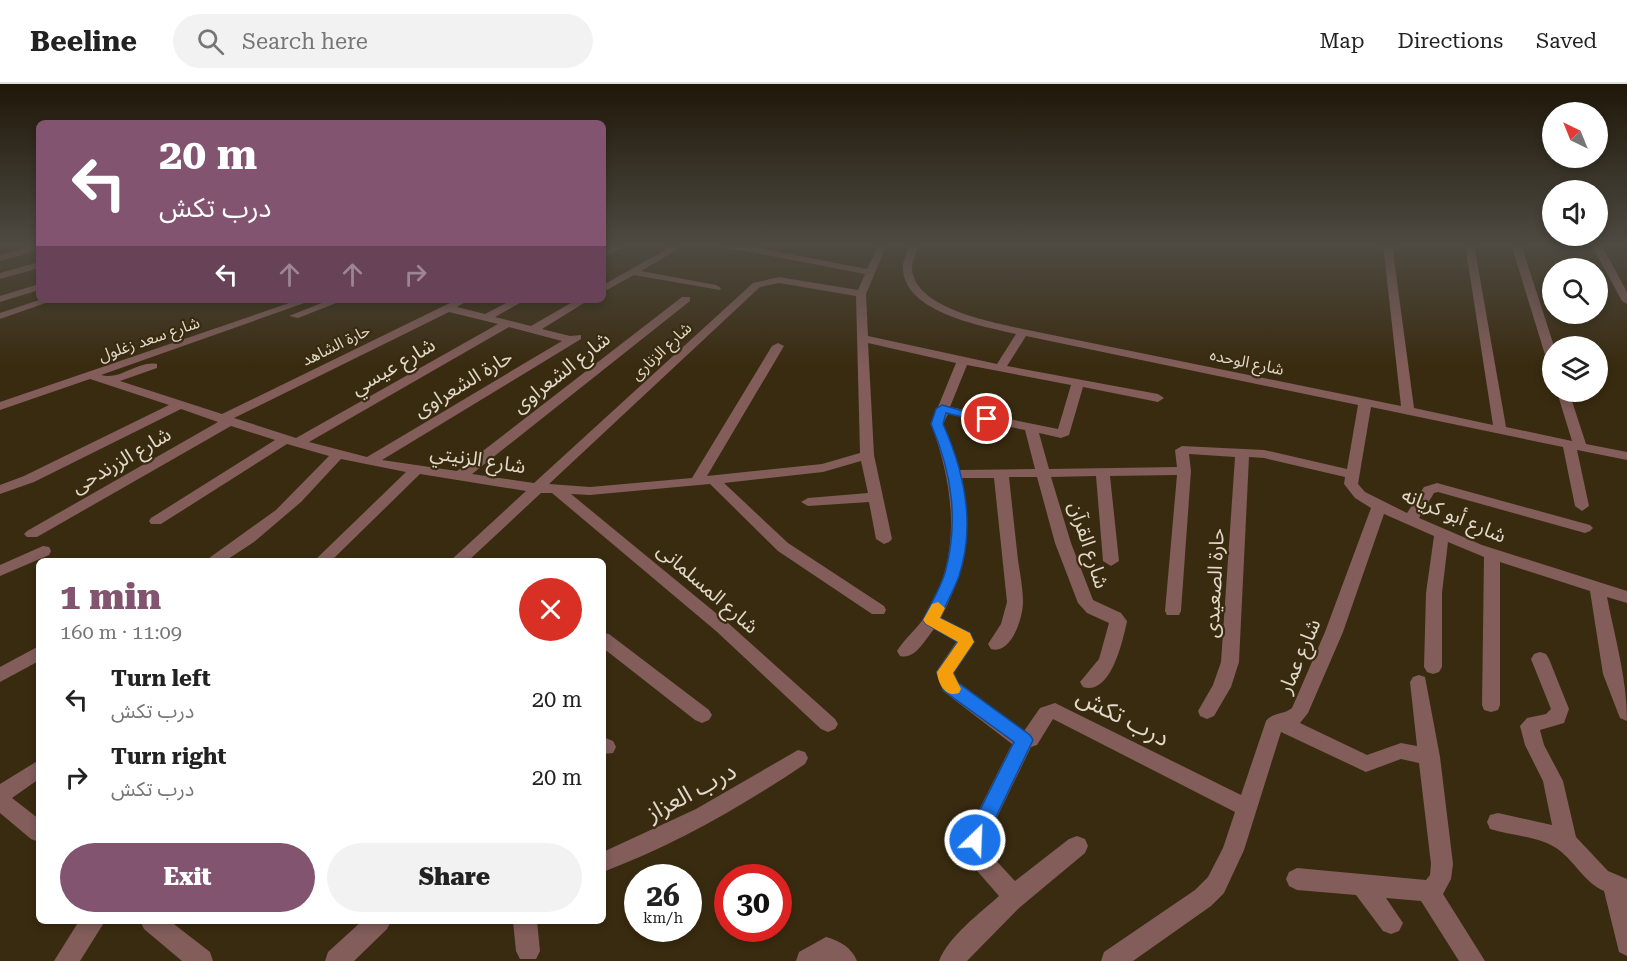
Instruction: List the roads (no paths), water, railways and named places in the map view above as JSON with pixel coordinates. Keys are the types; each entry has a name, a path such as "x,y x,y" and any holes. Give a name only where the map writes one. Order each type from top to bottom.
{"street":[{"path":"700,285 716,288"},
{"name":"شارع الزنارى","path":"465,558 536,488 757,285"},
{"name":"شارع الزنارى","path":"808,285 861,294"},
{"path":"864,285 861,294 861,338 867,455 884,539"},
{"name":"شارع الوحده","path":"914,285 924,299 958,316 1023,332 1627,456"},
{"path":"1393,285 1408,412"},
{"path":"1477,285 1500,430"},
{"path":"1529,285 1545,336"},
{"path":"1618,285 1627,302"},
{"path":"0,299 36,288"},
{"name":"شارع الشعراوى","path":"460,476 686,299"},
{"path":"0,316 40,303"},
{"name":"شارع سعد زغلول","path":"0,406 299,303"},
{"name":"شارع سعد زغلول","path":"107,382 331,303"},
{"name":"حارة الشاهد","path":"226,420 458,303"},
{"path":"486,318 514,303"},
{"path":"447,308 532,330 579,303"},
{"name":"شارع عيسي","path":"156,521 291,441 507,324"},
{"name":"حارة الشعراوى","path":"369,462 574,338 532,330"},
{"path":"1000,368 1023,332"},
{"path":"861,338 963,362 1158,398"},
{"path":"778,346 704,480 783,547 878,610"},
{"path":"906,651 931,620 952,575 960,531 959,491 951,456 937,424 963,362"},
{"name":"شارع الزنيتي","path":"92,376 291,441 369,462 536,488 601,490 704,480 823,468 867,455"},
{"path":"942,409 1055,435 1064,432 1078,383"},
{"path":"1565,402 1575,445 1582,506"},
{"path":"1173,611 1184,471 1182,450 1242,452 1307,462 1352,474 1365,403"},
{"path":"0,490 29,479 179,405"},
{"name":"شارع الزرندحى","path":"32,534 226,420"},
{"name":"شارع القرآن","path":"1031,429 1045,472 1063,543 1086,603 1092,609 1113,615 1118,621 1111,655 1099,674 1089,682"},
{"name":"حارة الصعيدى","path":"1207,711 1222,687 1230,662 1242,452"},
{"path":"217,558 271,521 311,486 338,454"},
{"path":"325,558 417,469"},
{"path":"955,474 1184,471"},
{"path":"1103,472 1111,561"},
{"path":"997,644 1008,631 1014,617 1015,602 1001,473"},
{"name":"شارع أبو كريانه","path":"1352,474 1351,484 1354,490 1379,506 1410,520 1491,554 1627,597"},
{"path":"1410,520 1429,490 1437,487 1585,528"},
{"name":"شارع المسلمانى","path":"556,489 722,627 828,724"},
{"path":"808,502 876,497"},
{"name":"شارع عمار","path":"1277,721 1292,719 1299,713 1334,632 1379,506"},
{"path":"1297,879 1430,891 1438,885 1442,864 1430,757 1426,675 1442,533"},
{"path":"0,571 43,551"},
{"path":"1491,554 1491,705"},
{"path":"1597,586 1612,674 1627,713"},
{"path":"931,620 964,637 966,642 945,672 950,686 1024,740 975,840 980,858 1013,895"},
{"path":"606,641 702,715"},
{"path":"0,675 36,655"},
{"path":"1540,659 1560,709 1557,718 1530,726 1530,734 1534,748 1550,774 1566,842"},
{"name":"درب تكش","path":"1024,740 1032,737 1047,713 1055,711 1247,808"},
{"path":"1113,961 1203,898 1225,872 1277,721 1366,764 1401,750 1430,757"},
{"name":"درب العزاز","path":"606,861 693,823 749,792 798,758"},
{"path":"0,795 36,770"},
{"path":"0,801 36,830"},
{"path":"1498,822 1549,834 1566,842 1590,870 1600,878 1620,887 1627,944"},
{"path":"951,961 988,918 1013,895 1077,846"},
{"path":"1362,885 1391,923"},
{"path":"1430,891 1437,908 1473,961"},
{"path":"66,961 91,924"},
{"path":"156,924 201,961"},
{"path":"337,961 376,924"},
{"path":"525,924 528,951"},
{"path":"808,961 826,949 833,951 845,961"}]}
